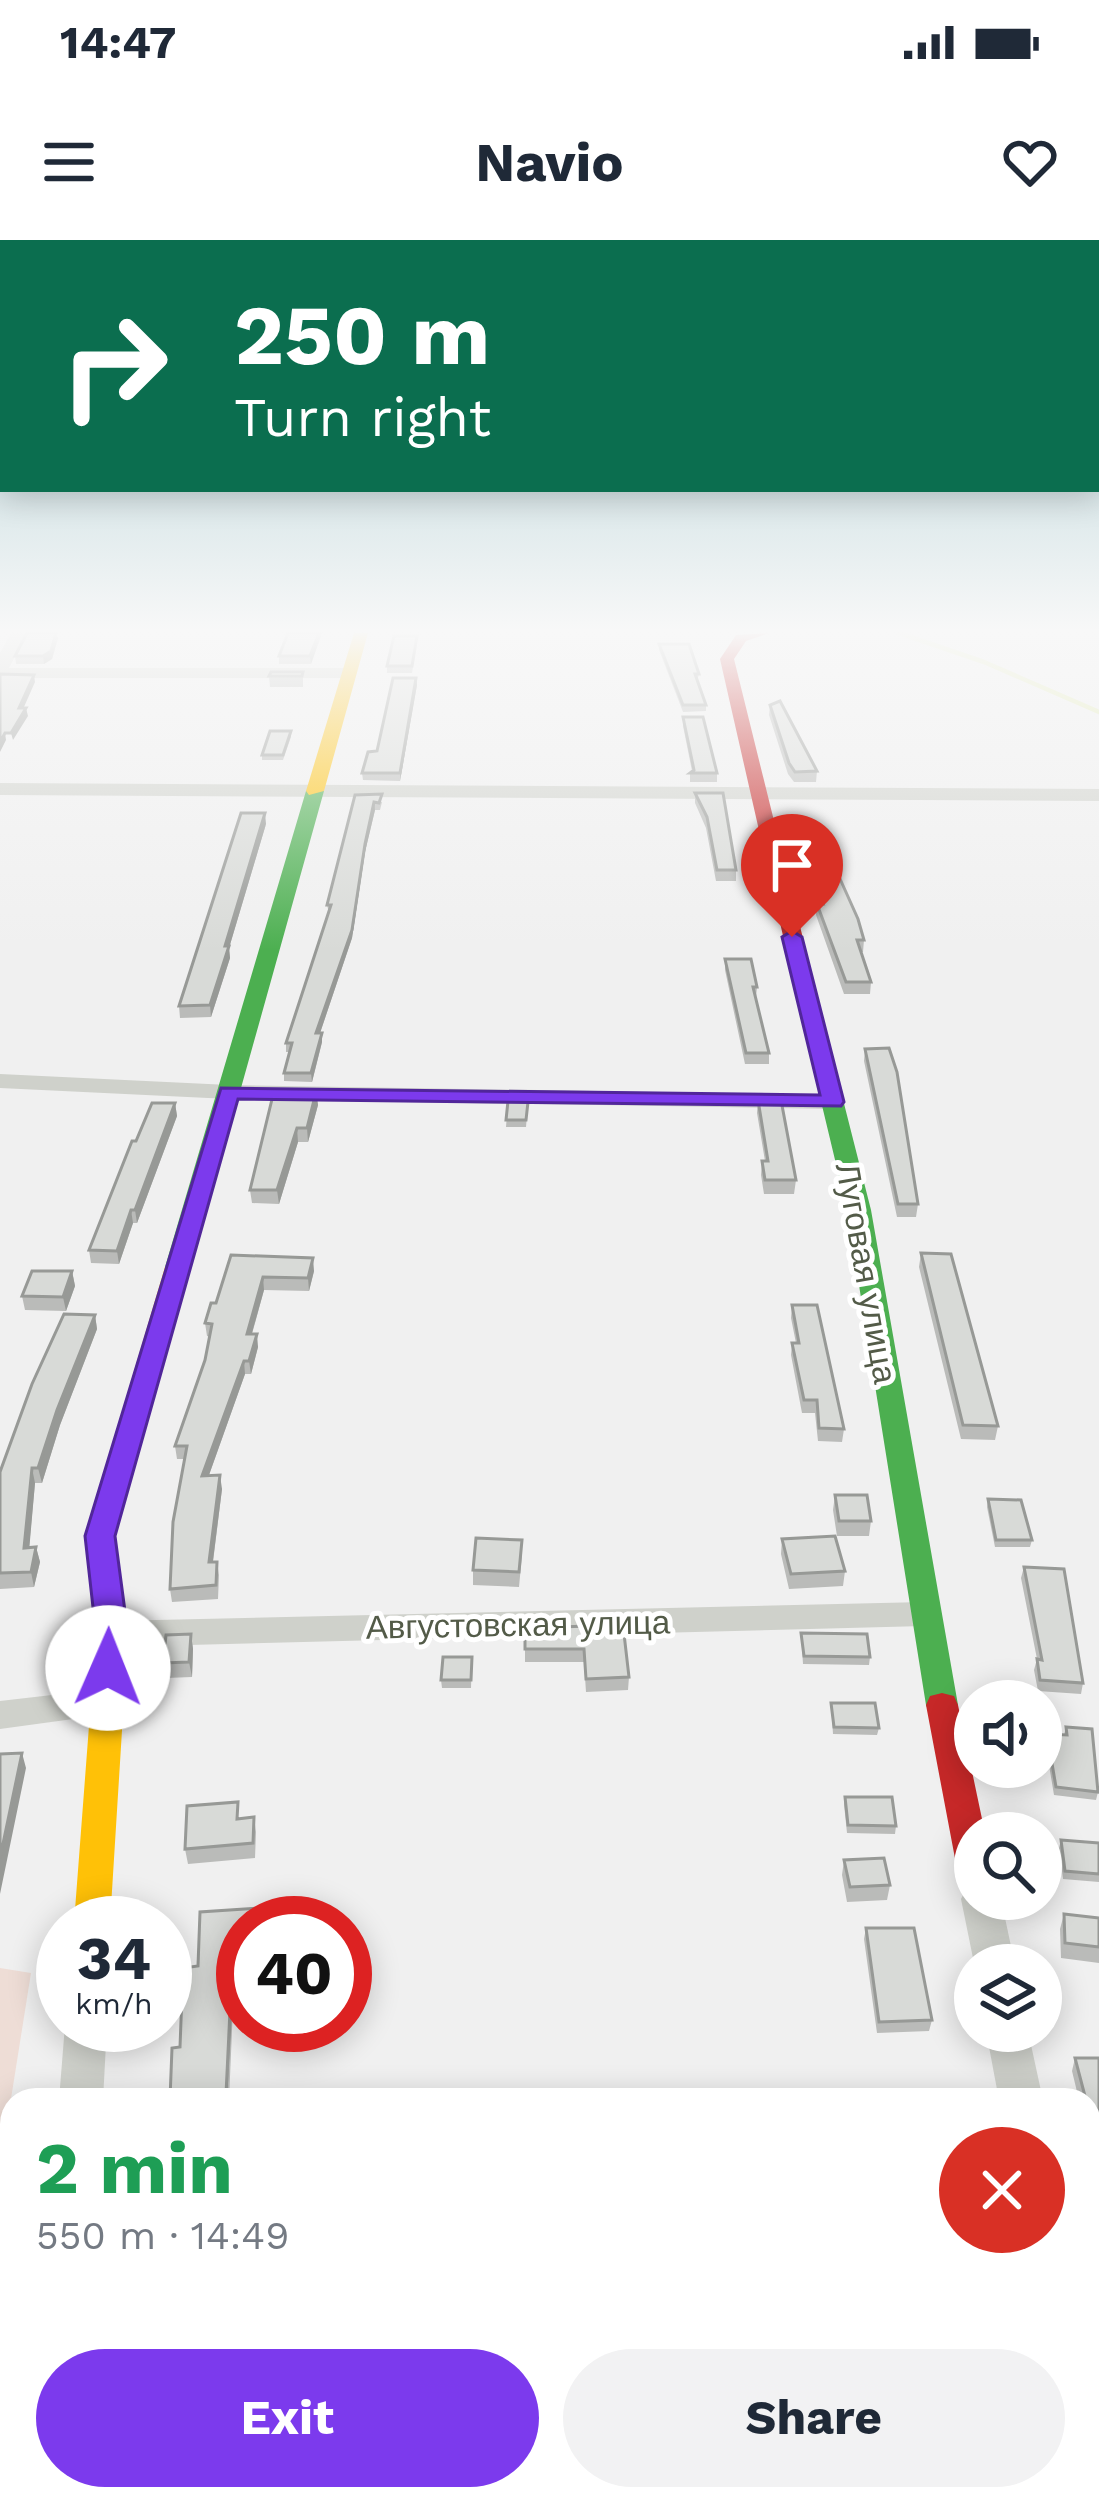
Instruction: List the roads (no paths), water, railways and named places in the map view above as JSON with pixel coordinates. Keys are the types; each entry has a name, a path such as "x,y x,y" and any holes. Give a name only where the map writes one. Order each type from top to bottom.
{"street":[{"path":"93,1896 112,1634 100,1536 331,739"},
{"name":"Луговая улица","path":"750,739 766,796 782,896 860,1210 924,1614 964,1812"},
{"path":"0,789 1099,795"},
{"path":"0,1081 229,1093 832,1102"},
{"name":"Августовская улица","path":"112,1634 924,1614"},
{"path":"0,1714 104,1703"},
{"path":"82,2088 84,2052"},
{"path":"1011,2052 1019,2088"}]}
